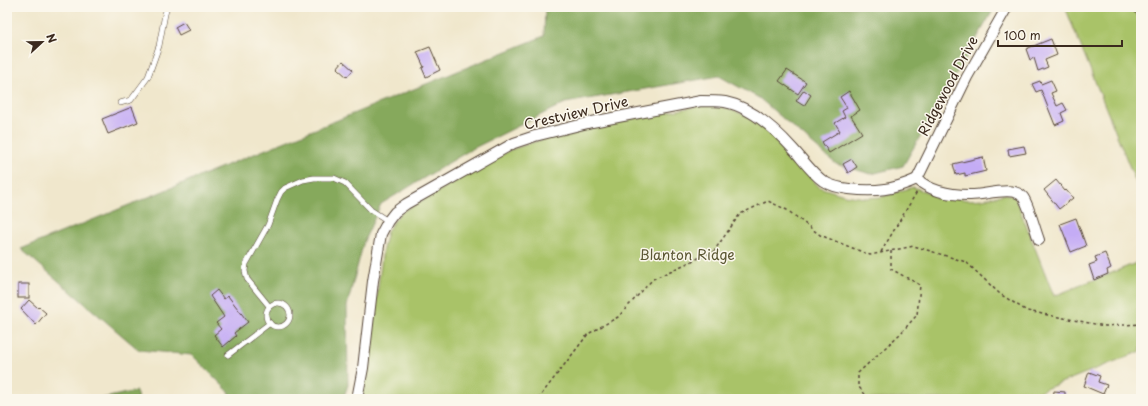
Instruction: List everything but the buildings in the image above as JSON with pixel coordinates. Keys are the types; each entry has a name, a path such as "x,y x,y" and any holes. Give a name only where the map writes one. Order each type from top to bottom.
{"street":[{"name":"Ridgewood Drive","path":"919,181 967,77 1007,7"},
{"name":"Crestview Drive","path":"357,399 363,368 373,281 381,234 388,221 395,212 406,204 514,143 552,131 701,101 726,102 757,117 778,132 812,170 824,181 834,186 876,191 919,181"},
{"path":"919,181 941,192 954,195 981,195 1009,191 1019,194 1023,197 1026,203 1039,240"}],"lane":[{"path":"120,103 130,100 148,77 160,46 167,7"},
{"path":"269,306 247,279 245,271 246,264 268,225 277,200 285,188 314,178 334,178 345,183 371,210 388,221"},
{"path":"276,303 284,304 289,310 287,322 281,326 273,326 270,323 266,317 269,306 276,303"},
{"path":"228,355 270,323"}],"path":[{"path":"1132,7 1141,20"},
{"path":"881,252 919,181"},
{"path":"538,399 588,334 618,317 653,279 714,251 740,214 768,201 787,210 820,235 870,255 914,246 966,262 1000,294 1027,311 1105,326 1141,324"},
{"path":"869,399 858,386 858,373 901,333 917,315 920,285 891,268 891,250"}],"green space":[{"path":"545,7 995,7 903,166 871,174 836,164 759,98 719,76 565,103 470,150 381,204 364,241 347,306 348,385 343,399 228,399 229,392 192,355 139,350 21,249 544,36"},
{"path":"1065,7 1141,7 1141,195"},
{"name":"Blanton Ridge","path":"713,104 743,114 755,121 777,138 819,187 844,195 866,198 881,197 913,187 932,194 968,200 983,199 1005,194 1014,195 1054,296 1141,261 1141,351 1020,399 361,399 373,327 383,249 387,231 400,213 510,150 533,142 580,130"},
{"path":"136,391 138,399 99,399"}]}
